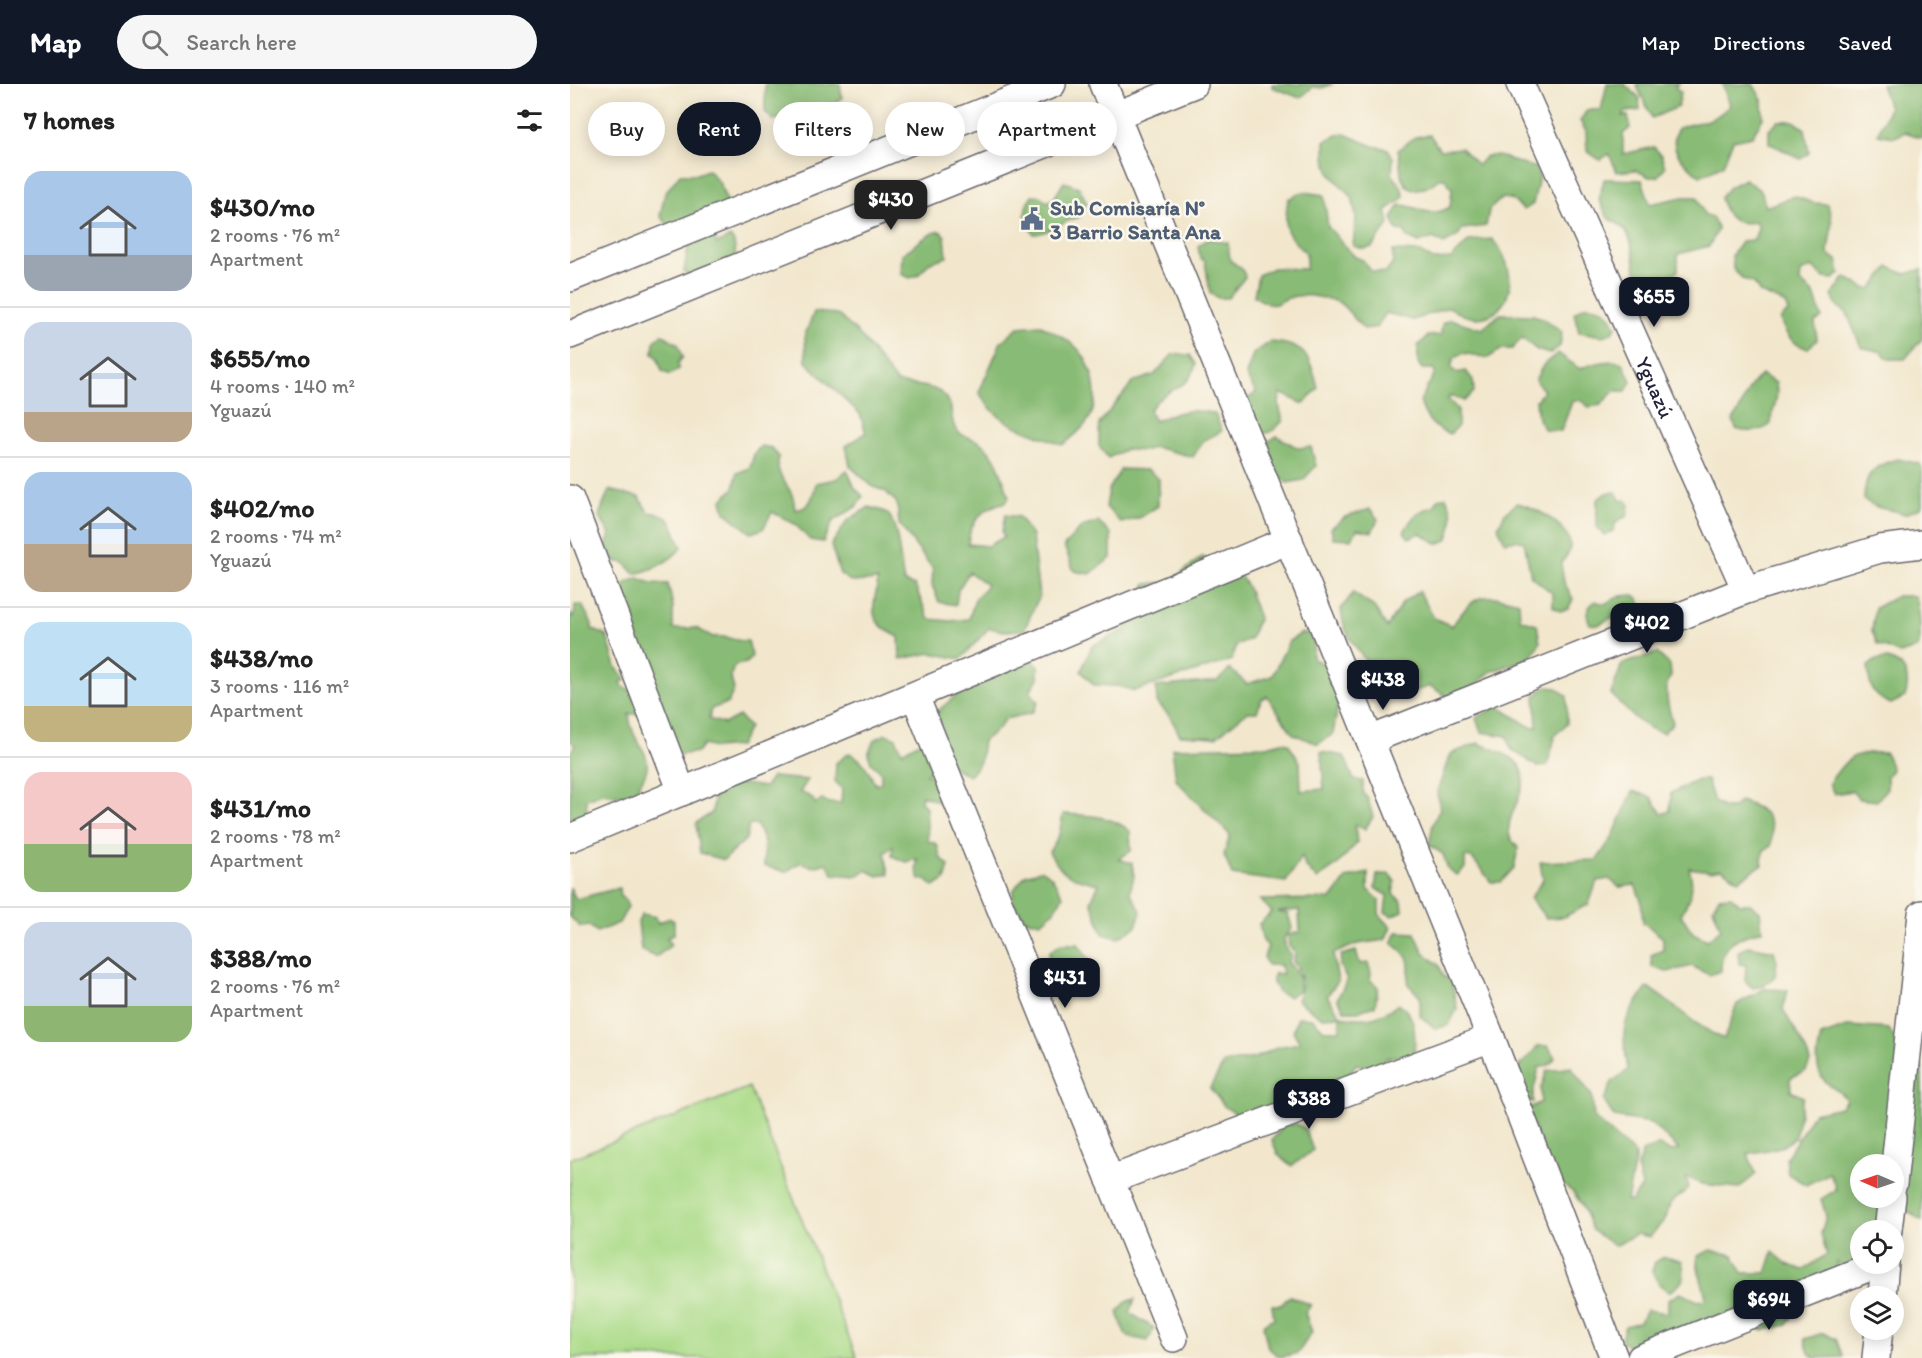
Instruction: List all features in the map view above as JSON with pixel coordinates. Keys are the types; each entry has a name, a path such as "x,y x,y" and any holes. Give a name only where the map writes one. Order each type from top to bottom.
{"street":[{"path":"570,278 1052,84"},
{"path":"1103,84 1111,102"},
{"path":"1194,84 1117,117 1491,1038 1614,1358"},
{"name":"Yguazú","path":"1520,84 1746,590"},
{"path":"570,335 1019,156"},
{"path":"570,499 681,792"},
{"path":"570,838 1289,540"},
{"path":"1370,740 1746,590 1880,549 1922,544"},
{"path":"915,696 1174,1338"},
{"path":"1896,1154 1922,914"},
{"path":"1110,1180 1491,1038"},
{"path":"1641,1358 1854,1274"},
{"path":"1876,1358 1878,1340"}],"green space":[{"path":"765,84 840,84 842,98 836,102 773,102 773,120 765,112"},
{"path":"1272,84 1333,84 1322,88 1313,87 1300,98 1272,87"},
{"path":"1607,84 1624,84 1639,97 1640,110 1625,112 1623,116 1628,116 1630,128 1623,134 1623,154 1654,147 1661,155 1665,167 1658,177 1649,177 1636,170 1617,172 1609,154 1600,160 1587,151 1586,131 1580,121 1587,110 1601,110"},
{"path":"1636,84 1679,84 1675,87 1681,92 1678,107 1652,118"},
{"path":"1722,84 1753,84 1762,100 1763,118 1752,136 1733,140 1723,165 1700,176 1679,155 1674,143 1675,136 1678,128 1711,119 1730,105"},
{"path":"1881,84 1922,84 1922,138 1905,132 1895,137 1878,134 1889,108"},
{"path":"1778,121 1794,121 1805,129 1809,153 1801,159 1769,143 1769,129"},
{"path":"1342,133 1373,146 1388,149 1393,158 1392,174 1401,186 1404,197 1386,211 1389,224 1372,247 1364,249 1353,246 1356,217 1352,197 1331,175 1325,158 1325,141"},
{"path":"1430,135 1440,150 1461,148 1478,165 1486,156 1493,156 1535,167 1539,177 1533,204 1524,210 1511,199 1502,198 1489,210 1486,226 1462,229 1458,236 1444,244 1433,238 1419,243 1406,237 1405,231 1397,230 1392,218 1400,205 1431,212 1450,207 1452,189 1445,178 1439,178 1423,188 1412,189 1401,174 1398,150 1415,137"},
{"path":"708,170 719,182 729,207 713,234 717,244 730,237 734,242 737,264 707,285 684,272 688,247 660,216 665,193 680,174 697,174"},
{"path":"1604,179 1642,180 1650,204 1683,197 1697,197 1704,214 1712,217 1718,229 1709,246 1678,254 1678,271 1652,282 1636,271 1632,246 1627,233 1616,222 1608,218 1599,200"},
{"path":"1745,179 1762,192 1765,207 1795,196 1813,203 1827,204 1830,211 1832,223 1828,254 1837,260 1840,273 1834,279 1824,278 1812,267 1801,272 1800,282 1814,294 1822,318 1815,322 1817,340 1808,348 1793,342 1784,329 1780,319 1788,312 1786,304 1760,293 1754,283 1743,279 1733,269 1732,255 1742,241 1754,240 1758,228 1756,222 1736,222 1728,216 1720,198 1729,187"},
{"path":"1064,182 1079,187 1087,203 1080,217 1034,234 1025,215 1029,200 1032,195 1040,196 1047,202 1054,198"},
{"path":"1303,192 1324,195 1328,227 1355,257 1363,260 1371,271 1386,273 1393,263 1393,251 1420,252 1433,260 1451,259 1469,241 1492,239 1504,256 1509,274 1509,290 1503,303 1494,313 1481,317 1466,316 1449,307 1413,320 1386,313 1377,327 1364,329 1338,302 1301,296 1288,298 1273,305 1263,301 1254,296 1258,275 1273,268 1306,269 1306,253 1289,235 1286,224 1288,199"},
{"path":"940,231 945,236 947,257 930,262 918,275 910,278 901,274 902,254 925,237"},
{"path":"1208,239 1228,243 1230,260 1243,270 1245,277 1228,298 1218,298 1210,293 1205,261 1200,258 1198,246"},
{"path":"1889,267 1906,274 1922,269 1922,339 1905,359 1888,359 1882,352 1861,347 1847,313 1837,306 1832,296 1845,277 1864,288 1871,289"},
{"path":"1585,306 1605,310 1616,327 1612,332 1600,336 1579,332 1574,313"},
{"path":"814,312 837,314 860,335 897,383 930,388 944,395 951,409 957,431 981,443 992,454 1009,497 1006,502 984,512 974,522 968,544 988,546 1004,537 1002,532 1005,515 1019,517 1032,536 1039,597 1024,630 1004,631 989,628 961,659 931,653 900,659 899,637 881,626 874,614 878,580 852,582 840,574 831,545 848,520 869,507 887,513 891,518 897,535 904,582 915,586 929,619 950,621 969,619 975,599 987,585 969,572 958,590 956,605 939,602 932,585 933,569 899,524 897,503 885,491 873,487 850,466 846,446 866,433 860,414 806,362 805,335"},
{"path":"1500,314 1533,315 1543,318 1562,332 1560,346 1549,354 1537,350 1522,338 1512,349 1502,349 1488,358 1463,353 1454,358 1451,367 1456,373 1466,371 1473,380 1474,392 1464,401 1451,395 1448,399 1458,410 1458,426 1450,434 1444,432 1430,422 1420,401 1435,373 1433,369 1422,369 1418,363 1418,346 1428,336 1441,335 1442,324 1450,319 1482,329"},
{"path":"1041,325 1075,346 1085,359 1092,375 1095,398 1091,416 1080,431 1062,445 1005,420 995,413 979,392 1001,342 1018,327"},
{"path":"662,334 678,344 683,357 678,363 679,369 670,375 662,371 657,356 653,353 654,342"},
{"path":"1270,342 1291,346 1304,354 1309,360 1318,388 1304,404 1280,393 1279,405 1283,421 1271,432 1260,434 1246,414 1247,399 1256,393 1246,375 1253,354"},
{"path":"1558,353 1580,369 1601,362 1623,363 1631,381 1626,391 1614,391 1601,405 1589,407 1580,400 1572,402 1561,431 1545,430 1538,419 1536,400 1544,391 1535,380 1544,364"},
{"path":"1173,354 1190,355 1196,364 1187,381 1161,398 1149,410 1155,421 1184,412 1207,412 1215,414 1222,431 1203,441 1193,457 1154,447 1143,451 1126,449 1108,458 1099,446 1099,424 1133,382 1154,375"},
{"path":"1762,375 1776,383 1777,396 1771,424 1754,431 1736,429 1733,420 1752,384"},
{"path":"1277,436 1298,448 1311,447 1316,466 1303,480 1287,483 1265,461 1268,442"},
{"path":"761,446 772,448 779,457 779,472 793,497 795,510 808,504 816,483 836,479 847,470 855,488 863,496 856,507 833,521 823,542 810,540 795,524 772,512 763,529 751,533 725,512 722,500 734,488 737,473 750,468 754,454"},
{"path":"1898,459 1920,464 1922,468 1922,505 1905,514 1880,508 1864,500 1866,483 1872,472 1882,464"},
{"path":"1121,469 1148,470 1159,479 1158,506 1139,518 1121,523 1106,507 1109,489"},
{"path":"609,490 639,497 648,512 657,513 668,519 682,547 661,564 635,574 624,562 616,562 606,547 610,534 599,516"},
{"path":"1616,492 1621,501 1626,500 1629,504 1627,517 1617,521 1613,531 1605,535 1597,528 1597,500 1606,493"},
{"path":"1446,497 1452,518 1447,540 1438,544 1420,533 1409,538 1404,532 1413,518 1419,512 1434,507 1438,499"},
{"path":"1517,503 1551,519 1569,539 1570,549 1561,564 1564,582 1573,599 1568,609 1560,611 1553,607 1553,594 1531,576 1524,542 1516,540 1505,542 1498,527 1505,513"},
{"path":"1370,509 1378,519 1372,532 1357,529 1352,539 1333,538 1331,528 1345,517"},
{"path":"1098,522 1111,534 1111,558 1090,574 1074,571 1064,546 1082,527"},
{"path":"1202,557 1228,567 1245,583 1259,618 1250,639 1236,645 1232,660 1134,691 1118,686 1094,685 1081,671 1092,646 1124,630 1140,610 1145,584 1169,582"},
{"path":"638,578 651,583 668,584 673,606 673,629 696,628 713,637 721,636 748,641 752,656 746,663 736,665 732,670 734,689 728,703 711,709 709,719 724,724 739,716 749,727 739,746 715,748 703,745 698,752 677,755 629,638 636,629 614,608 615,597 620,589"},
{"path":"1419,591 1434,618 1452,626 1467,607 1480,598 1496,597 1519,602 1520,619 1537,624 1540,643 1530,658 1490,672 1471,690 1449,698 1430,686 1397,697 1385,697 1347,632 1341,609 1353,593 1374,607 1387,627 1403,602"},
{"path":"1633,595 1639,599 1643,616 1630,626 1611,618 1598,625 1590,624 1587,611 1595,601 1605,604 1620,596"},
{"path":"1897,596 1915,596 1920,622 1918,647 1900,654 1877,644 1872,631 1875,608"},
{"path":"575,605 582,605 592,624 592,629 607,636 616,667 626,680 621,682 623,687 637,693 644,714 629,714 631,727 647,762 641,782 630,797 602,793 586,799 587,810 579,822 570,820 570,753 575,745 570,741 570,614 574,617"},
{"path":"1302,633 1314,636 1313,659 1326,664 1340,693 1333,734 1318,744 1293,734 1267,696 1261,700 1257,712 1247,712 1216,737 1180,735 1170,717 1157,702 1156,687 1217,681 1230,669 1247,684 1272,676 1289,641"},
{"path":"1016,645 1038,666 1038,678 1030,691 1038,702 1032,713 1005,719 999,728 983,741 980,762 969,776 941,760 926,774 946,781 952,791 942,803 922,795 921,801 926,808 928,841 937,844 940,857 949,866 945,880 934,887 925,879 920,880 916,868 918,859 906,862 892,856 893,846 885,853 889,874 878,876 866,870 857,876 833,874 827,863 813,867 801,862 786,872 764,866 764,843 757,825 749,825 746,839 724,860 700,853 696,823 712,813 714,796 731,782 765,787 772,777 808,780 800,792 811,797 816,804 822,799 829,803 841,803 842,789 835,781 836,763 849,753 863,763 876,785 881,783 881,772 872,764 868,754 874,740 886,734 896,738 902,752 923,740 933,715"},
{"path":"1657,653 1670,665 1671,676 1668,680 1667,692 1673,723 1663,733 1640,723 1611,694 1622,664"},
{"path":"1887,659 1903,668 1907,678 1905,697 1891,704 1879,698 1872,690 1868,673 1868,666 1876,660"},
{"path":"1546,687 1557,688 1567,696 1567,724 1553,737 1555,738 1547,766 1538,767 1511,749 1507,736 1481,732 1476,718 1498,706 1530,727 1537,727 1535,696"},
{"path":"1282,742 1288,743 1300,762 1301,791 1324,789 1321,752 1344,756 1354,780 1363,781 1363,793 1368,799 1373,817 1365,829 1355,825 1357,843 1336,866 1317,879 1305,866 1302,856 1286,882 1232,875 1224,855 1230,835 1176,780 1172,748 1266,746"},
{"path":"1478,743 1508,756 1519,765 1523,774 1523,784 1509,827 1510,837 1518,848 1514,868 1501,882 1491,882 1472,858 1465,857 1465,868 1457,875 1448,869 1443,854 1429,845 1433,824 1440,808 1437,792 1450,754"},
{"path":"1865,753 1886,753 1892,770 1887,776 1887,788 1877,801 1859,799 1852,791 1834,794 1829,783 1846,762"},
{"path":"1698,780 1707,780 1714,802 1724,808 1733,808 1740,801 1756,807 1767,816 1772,828 1771,846 1763,851 1762,865 1738,880 1722,869 1710,871 1689,868 1692,881 1691,892 1681,915 1693,933 1707,940 1721,929 1713,907 1719,897 1731,896 1740,904 1750,904 1760,911 1762,930 1738,939 1727,947 1721,971 1709,975 1692,966 1667,972 1652,967 1651,955 1663,950 1663,938 1643,922 1641,900 1635,885 1619,887 1609,879 1597,881 1589,904 1564,917 1546,918 1530,898 1543,880 1540,862 1597,860 1612,838 1633,791 1651,797 1662,814 1670,811 1671,793"},
{"path":"1063,814 1107,819 1130,831 1131,851 1118,859 1132,863 1134,876 1130,892 1141,911 1136,927 1118,938 1103,934 1091,901 1099,884 1069,875 1049,852 1059,835"},
{"path":"1042,870 1051,876 1063,896 1053,912 1041,922 1026,920 1013,903 1013,891 1025,875"},
{"path":"1368,873 1368,889 1379,900 1379,914 1391,927 1385,940 1357,944 1333,954 1338,981 1327,996 1341,1016 1350,1017 1372,1017 1399,1004 1410,1015 1414,1027 1414,1056 1389,1057 1371,1068 1356,1064 1346,1079 1336,1078 1321,1089 1291,1099 1284,1103 1278,1111 1259,1107 1241,1117 1225,1107 1210,1088 1224,1063 1255,1058 1278,1047 1300,1043 1293,1031 1298,1017 1312,1018 1324,1030 1340,1030 1340,1016 1321,1017 1297,1000 1301,989 1301,980 1293,961 1296,953 1289,946 1288,935 1300,932 1299,910 1277,912 1288,914 1292,928 1284,938 1286,949 1292,955 1288,962 1299,976 1299,990 1289,997 1278,992 1272,981 1275,973 1282,974 1281,965 1267,965 1264,957 1268,946 1263,941 1259,924 1272,912 1260,900 1331,899 1347,878"},
{"path":"1389,874 1395,881 1393,894 1402,901 1403,911 1392,916 1385,912 1387,895 1375,888 1377,875"},
{"path":"570,887 576,899 619,888 620,897 625,899 628,907 619,923 597,932 588,925 580,927 570,917"},
{"path":"642,914 656,917 658,923 669,918 674,921 674,934 667,938 671,945 656,957 641,950 638,922"},
{"path":"1397,932 1415,933 1424,953 1439,965 1444,977 1451,978 1457,1009 1449,1025 1436,1029 1420,1016 1420,997 1408,984 1408,960 1403,952 1392,943"},
{"path":"1061,944 1078,944 1091,962 1077,986 1051,973 1049,952"},
{"path":"1748,946 1774,951 1777,961 1775,976 1764,986 1753,988 1745,981 1746,965 1739,964 1738,952"},
{"path":"1356,951 1360,964 1368,963 1371,973 1370,980 1378,987 1375,1006 1359,1011 1345,1011 1337,999 1347,980 1340,966 1341,955"},
{"path":"1648,987 1694,1022 1724,1039 1737,1004 1764,989 1788,990 1783,1009 1802,1041 1810,1062 1806,1071 1790,1078 1791,1091 1803,1097 1795,1138 1781,1147 1748,1154 1756,1174 1739,1188 1702,1184 1686,1177 1689,1188 1670,1204 1666,1218 1650,1237 1636,1234 1615,1246 1592,1230 1582,1205 1573,1192 1556,1180 1526,1110 1541,1102 1541,1088 1547,1071 1571,1067 1592,1096 1594,1118 1636,1155 1627,1201 1632,1201 1642,1186 1637,1167 1642,1152 1659,1145 1669,1151 1679,1150 1651,1123 1614,1117 1604,1101 1612,1082 1628,1070 1624,1043 1625,1025 1632,1009"},
{"path":"1850,1026 1889,1029 1901,1051 1918,1070 1922,1066 1922,1221 1904,1208 1904,1154 1850,1154 1850,1208 1890,1208 1881,1220 1850,1220 1850,1267 1846,1268 1836,1262 1837,1274 1797,1302 1794,1314 1787,1325 1764,1330 1753,1328 1638,1357 1621,1339 1625,1326 1640,1322 1646,1310 1668,1313 1668,1300 1680,1293 1698,1301 1706,1299 1698,1267 1698,1256 1711,1250 1733,1255 1743,1273 1766,1273 1773,1252 1787,1264 1803,1270 1827,1254 1821,1234 1826,1216 1821,1199 1836,1190 1830,1173 1806,1185 1788,1174 1786,1158 1814,1113 1841,1107 1846,1100 1821,1076 1817,1059 1821,1036"},
{"path":"1538,1046 1548,1046 1555,1058 1549,1065 1538,1068 1533,1102 1522,1105 1512,1075"},
{"path":"749,1087 857,1358 570,1358 570,1159"},
{"path":"1297,1124 1305,1129 1313,1150 1292,1166 1278,1155 1272,1140 1284,1125"},
{"path":"1664,1257 1682,1261 1683,1267 1684,1276 1681,1283 1669,1292 1659,1284 1652,1271 1655,1262"},
{"path":"1290,1296 1311,1305 1305,1313 1312,1332 1298,1353 1280,1357 1268,1348 1263,1325 1274,1318 1272,1305 1281,1305"},
{"path":"1135,1299 1130,1313 1154,1328 1148,1341 1125,1334 1118,1312 1126,1302"},
{"path":"1823,1333 1836,1339 1843,1357 1814,1358 1809,1353 1805,1339"}],"place":[{"name":"Sub Comisaría N° 3 Barrio Santa Ana","path":"1032,219"}]}
